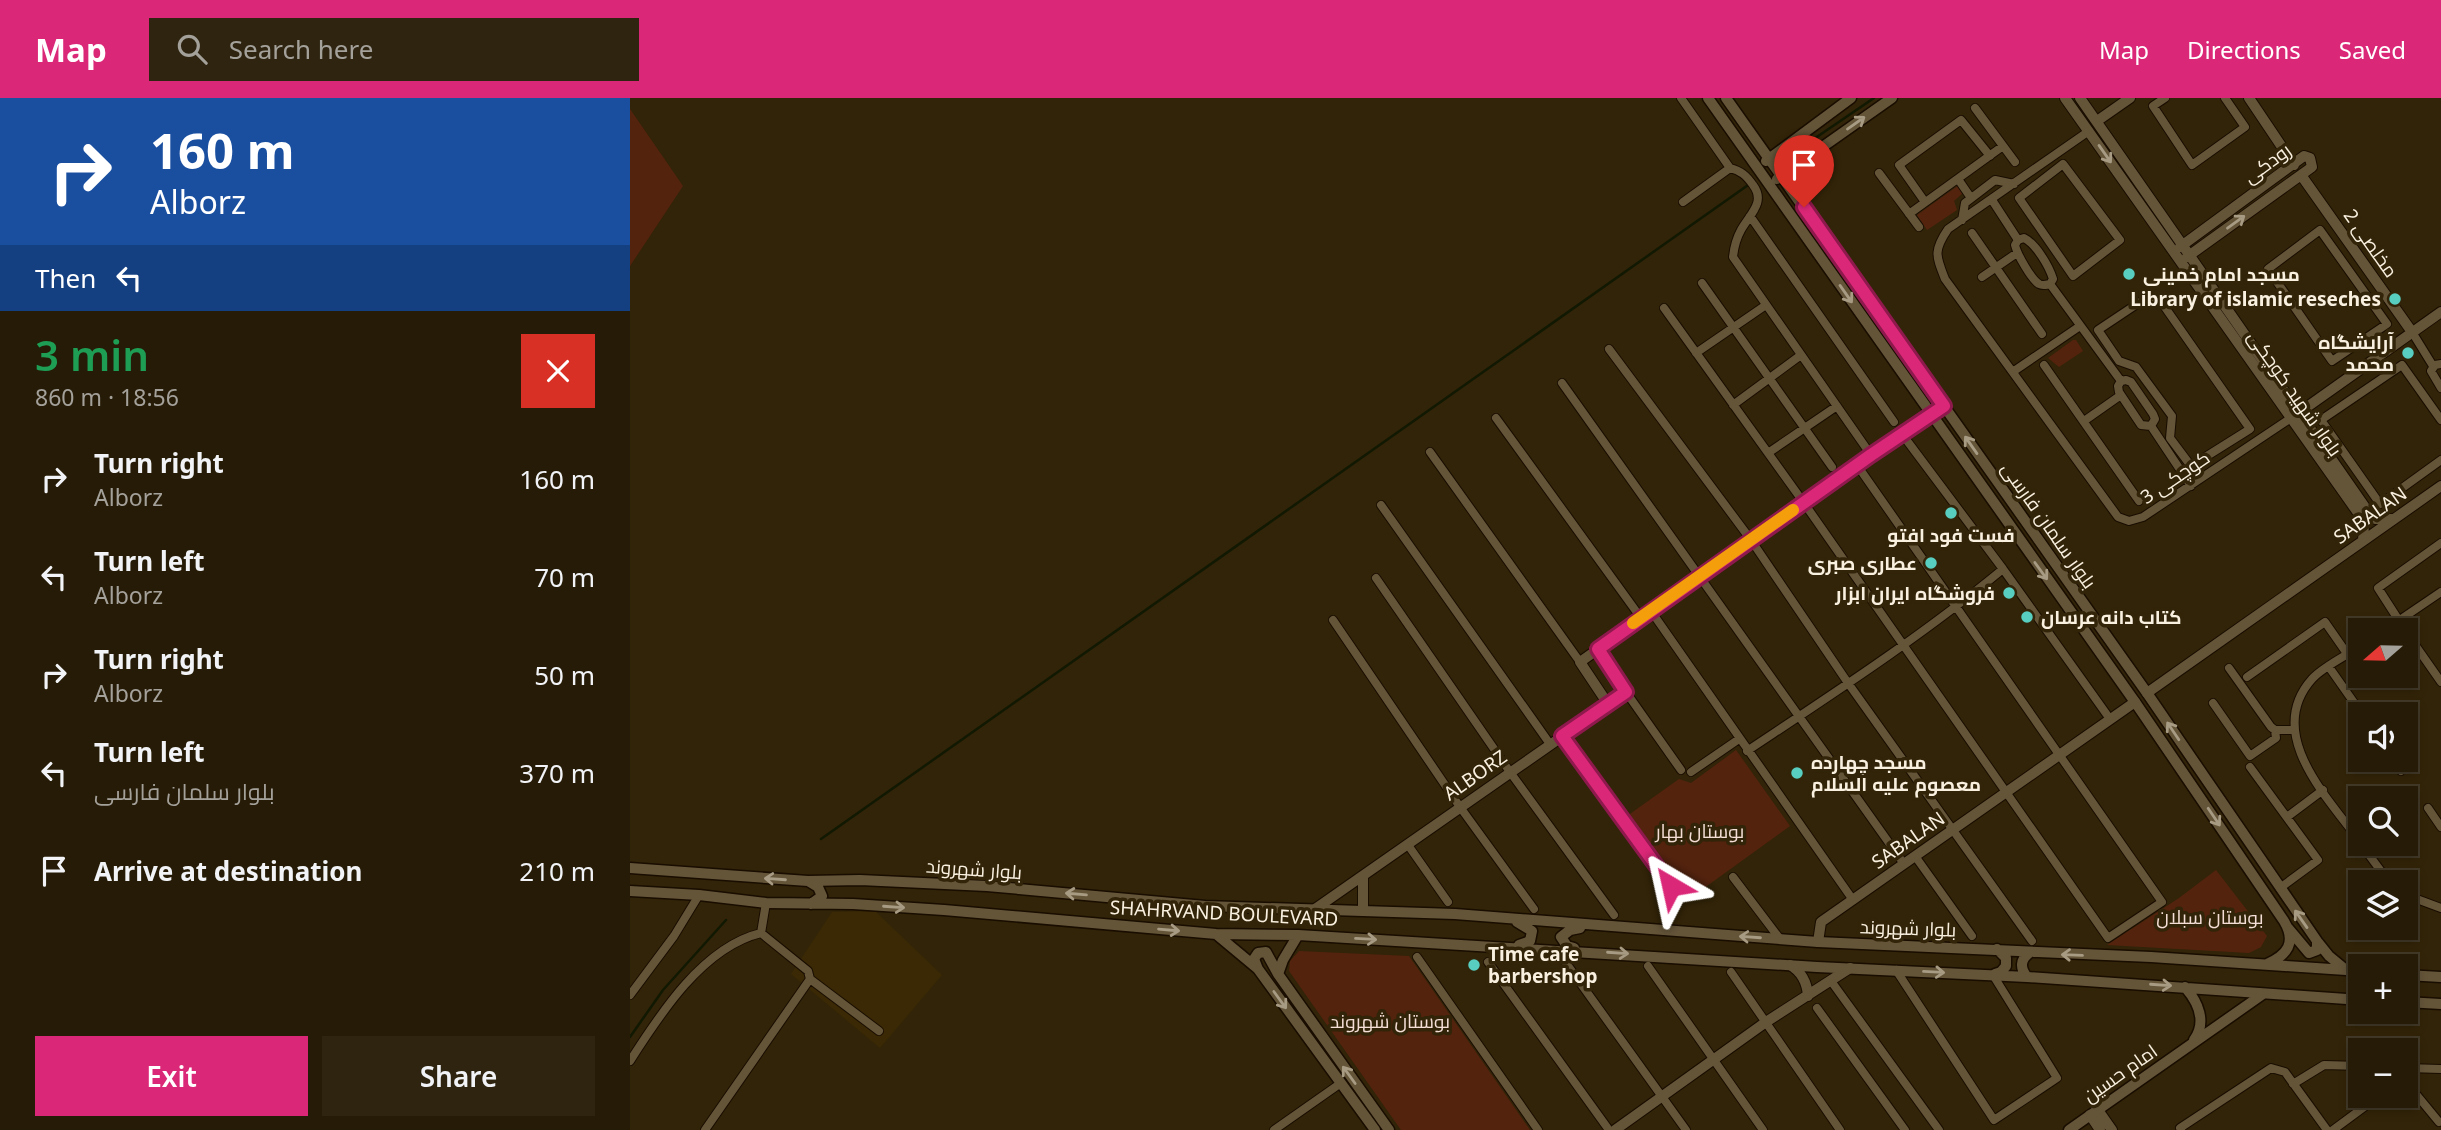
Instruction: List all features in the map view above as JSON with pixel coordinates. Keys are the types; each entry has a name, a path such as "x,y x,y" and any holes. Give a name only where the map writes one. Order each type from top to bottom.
{"main road":[{"name":"بلوار سلمان فارسی","path":"1708,98 1930,416 2135,702 2288,928 2309,953 2317,950 2317,941"},
{"name":"بلوار سلمان فارسی","path":"1726,98 2147,693 2317,941 2329,957 2346,970"},
{"path":"1757,168 1851,98"},
{"path":"1769,185 1892,98"},
{"path":"1736,138 1748,129"},
{"path":"1792,217 1804,207"},
{"name":"بلوار شهروند","path":"630,868 808,881 860,880 986,886 1205,906 1315,909"},
{"path":"853,904 844,900 843,890 849,883 860,880"},
{"path":"808,881 818,887 822,896 811,904"},
{"name":"SHAHRVAND BOULEVARD","path":"630,891 766,902 853,904 1216,934 1298,935 1850,968"},
{"name":"SHAHRVAND BOULEVARD","path":"1315,909 1455,914 1511,919"},
{"path":"1510,947 1524,944 1530,941 1532,936 1529,928 1511,919"},
{"name":"بلوار شهروند","path":"1511,919 1818,942 2151,957 2346,970"},
{"path":"1587,951 1567,946 1561,937 1570,930 1596,926"},
{"path":"2266,965 2283,956 2289,945 2288,928"},
{"path":"1216,934 1258,969 1375,1130"},
{"path":"1278,974 1298,935"},
{"path":"1991,975 2001,972 2006,966 2006,958 1997,949"},
{"path":"1258,969 1254,959 1258,953 1266,952 1278,974 1389,1130"},
{"path":"2027,977 2021,965 2029,953"},
{"path":"1850,968 2348,999"},
{"path":"2418,976 2441,977"},
{"path":"2185,987 2197,1004 2201,1025 2190,1045"},
{"name":"امام حسین","path":"2069,1130 2263,994"},
{"path":"2418,1003 2441,1004"}],"street":[{"path":"1681,98 1730,168 1741,171 1758,191 1758,203 1735,244 1733,257 1871,455"},
{"name":"بلوار شهید کوچکی","path":"2065,98 2190,275 2295,415"},
{"name":"بلوار شهید کوچکی","path":"2080,98 2199,268 2295,415 2365,515"},
{"path":"2097,121 2130,98"},
{"path":"2165,98 2153,106 2192,165 2245,127 2225,98"},
{"path":"2249,98 2294,165"},
{"path":"1975,108 2015,162"},
{"path":"1925,202 1899,165 1951,127 1961,120 1990,156"},
{"path":"2080,326 2014,371 1945,279 1937,260 1937,244 1948,229 2089,131"},
{"path":"1909,214 2003,146"},
{"name":"رودکی","path":"2174,252 2304,156 2311,158 2312,167 2181,262"},
{"path":"2063,164 2120,240 2073,276 2054,250 2019,198 2063,164"},
{"path":"1683,202 1730,168"},
{"path":"1880,173 1919,227"},
{"name":"مخلصی 2","path":"2301,175 2412,332"},
{"path":"1958,179 1971,198"},
{"path":"1962,220 1965,203 1995,180 2014,184"},
{"path":"2275,180 2283,181 2281,189"},
{"path":"1992,200 2018,240"},
{"path":"1750,216 1894,422"},
{"path":"2162,236 2172,236 2171,228"},
{"path":"2320,230 2352,275 2387,324 2332,361 2268,269 2320,230"},
{"path":"1972,233 2042,334"},
{"path":"2024,238 2030,241 2051,271 2053,279 2050,284 2037,283 2017,253 2015,245 2018,240 2024,238"},
{"path":"2042,259 2054,250"},
{"path":"1982,277 2017,253"},
{"path":"2352,275 2366,266"},
{"path":"2190,275 2190,268 2199,268"},
{"path":"1702,283 1832,467"},
{"path":"2050,284 2121,382"},
{"path":"2146,298 2162,303 2250,429 2191,466 2171,438 2172,416 2155,393 2136,367 2119,361 2098,330 2146,298"},
{"path":"1696,353 1766,305"},
{"path":"1664,308 1804,503 2108,939 2162,902 1857,465"},
{"path":"2295,415 2441,312"},
{"path":"2412,332 2437,365 2431,373 2441,388 2427,399"},
{"path":"1609,349 1751,540 1847,683 2032,941"},
{"path":"1733,405 1801,355"},
{"path":"2045,365 2139,501"},
{"path":"2441,420 2402,365 2321,420 2379,504 2441,460"},
{"name":"کوچکی 3","path":"2014,371 2118,517 2129,521 2143,517 2295,415"},
{"path":"2121,382 2131,382 2153,414 2155,419 2151,426 2141,425 2121,395 2118,386 2121,382"},
{"path":"1562,383 1905,863"},
{"path":"2144,401 2155,393"},
{"path":"2084,421 2121,395"},
{"path":"1768,453 1837,406"},
{"path":"1580,662 1944,406"},
{"path":"1496,418 1641,618"},
{"path":"2151,426 2191,486"},
{"path":"1902,434 2110,719"},
{"path":"1430,452 1608,704"},
{"name":"SABALAN","path":"2147,693 2441,486"},
{"path":"1381,505 1550,744"},
{"path":"2363,541 2365,515 2375,519 2395,519"},
{"path":"2397,618 2378,588 2441,544"},
{"path":"1747,751 1902,647 2003,569"},
{"path":"1377,578 1510,772 1614,915"},
{"path":"2403,618 2441,592"},
{"path":"1651,611 1853,900"},
{"path":"1333,620 1460,807 1534,909"},
{"path":"2247,677 2325,622 2347,655 2312,679 2299,699 2294,730 2303,762 2348,825"},
{"path":"2418,648 2441,682"},
{"path":"1598,649 1681,770"},
{"path":"2228,667 2270,727 2275,730 2294,730"},
{"path":"2329,667 2354,702"},
{"name":"ALBORZ","path":"1315,909 1626,692"},
{"name":"SABALAN","path":"1818,942 1821,922 2135,702"},
{"path":"2213,703 2250,756 2276,738 2275,730"},
{"path":"1562,736 1671,886"},
{"path":"1691,772 1739,739"},
{"path":"2250,766 2318,860 2280,888"},
{"path":"2287,817 2323,790"},
{"path":"2428,808 2441,827"},
{"path":"1408,845 1448,902"},
{"path":"1915,856 1972,936"},
{"path":"1363,876 1363,911"},
{"path":"1733,877 1780,939"},
{"path":"630,995 674,936 699,895"},
{"path":"2418,899 2441,908"},
{"path":"761,933 766,902"},
{"path":"761,933 808,971 810,979 879,1031"},
{"path":"630,1061 648,1032 686,983 743,937 761,933"},
{"path":"1417,957 1538,1130"},
{"path":"1488,962 1609,1130"},
{"path":"1566,963 1686,1130"},
{"path":"1789,965 1796,969 1805,981 1808,996"},
{"path":"1648,966 1763,1130"},
{"path":"1615,1130 1766,1023 1850,968"},
{"path":"1896,971 1994,1120 2057,1078 1991,975"},
{"path":"1731,972 1840,1130"},
{"path":"705,1130 810,979"},
{"path":"1831,981 1939,1130"},
{"path":"1817,1008 1905,1130"},
{"path":"2293,1084 2324,1065 2348,1066"},
{"path":"2181,1130 2180,1128 2271,1068 2285,1072 2327,1130"},
{"path":"2418,1068 2441,1069"},
{"path":"1274,1130 1341,1083"},
{"path":"2418,1097 2439,1122"},
{"path":"2333,1130 2363,1108"},
{"path":"2094,1113 2101,1130"},
{"path":"2094,1113 2112,1130"}],"shaded area":[{"path":"875,911 942,975 880,1048 791,974 832,912"}],"green space":[{"path":"630,109 683,186 630,266"},
{"path":"1959,185 1964,192 1954,201 1957,210 1927,230 1917,215"},
{"path":"2076,340 2083,351 2059,367 2048,358"},
{"name":"بوستان بهار","path":"1736,750 1790,826 1689,899 1627,816 1679,779 1691,783"},
{"name":"بوستان سبلان","path":"2216,870 2267,936 2261,947 2249,953 2107,945 2179,898"},
{"name":"بوستان شهروند","path":"1299,951 1409,956 1530,1130 1401,1130 1289,971 1290,961"}],"waterway":[{"path":"1786,158 1874,98"},
{"path":"821,839 1751,183"},
{"path":"630,1037 663,990 726,920"}],"slow traffic":[{"path":"1633,623 1793,510"}],"place":[{"name":"مسجد امام خمینی","path":"2129,274"},
{"name":"Library of islamic reseches","path":"2395,299"},
{"name":"آرایشگاه محمد","path":"2408,353"},
{"name":"فست فود افتو","path":"1951,513"},
{"name":"عطاری صبری","path":"1931,563"},
{"name":"فروشگاه ایران ابزار","path":"2009,593"},
{"name":"کتاب دانه عرسان","path":"2027,617"},
{"name":"مسجد چهارده معصوم علیه السلام","path":"1797,773"},
{"name":"Time cafe barbershop","path":"1474,965"}],"route":[{"path":"1671,886 1562,736 1626,692 1598,649 1944,406 1804,207"}]}
